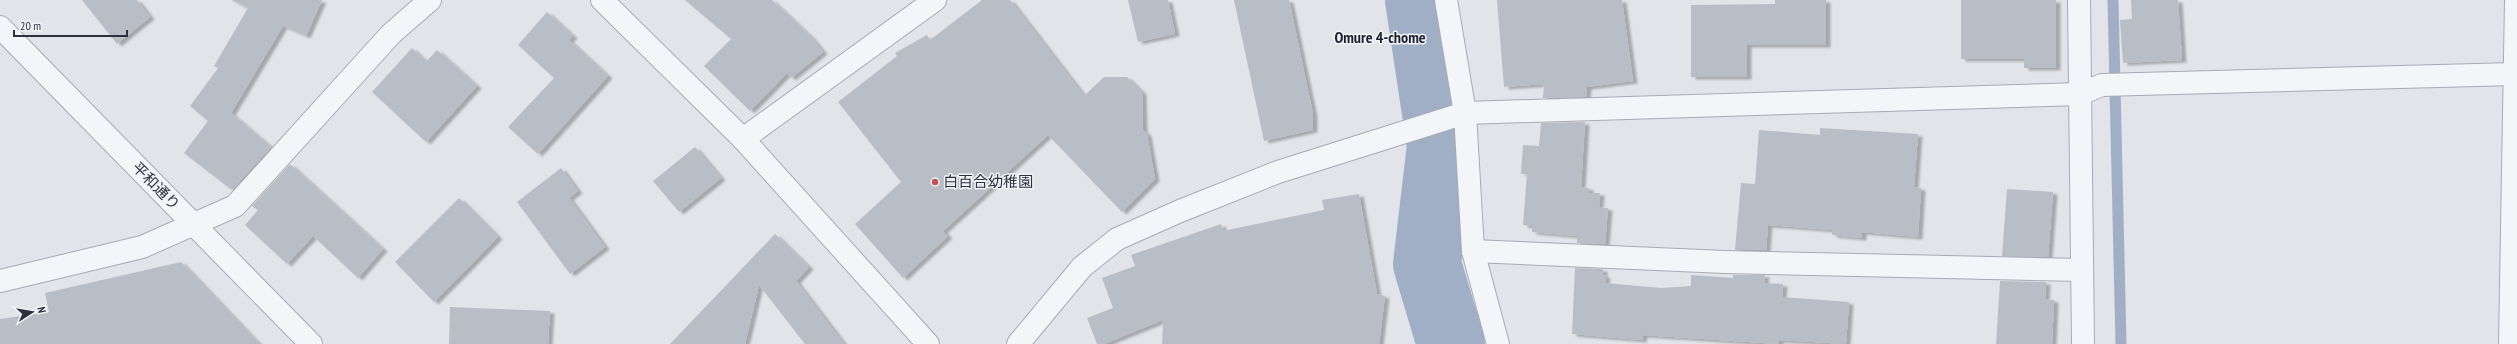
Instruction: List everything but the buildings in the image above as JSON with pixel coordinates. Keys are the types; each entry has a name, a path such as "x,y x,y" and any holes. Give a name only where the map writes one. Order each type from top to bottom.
{"street":[{"path":"0,281 142,247 192,223 235,206 391,34 430,0"},
{"path":"602,0 743,139 928,344"},
{"path":"743,139 936,0"},
{"path":"1446,0 1446,119 1473,251 1498,344"},
{"path":"2079,0 2083,344"},
{"path":"2510,344 2516,0"},
{"name":"平和通り","path":"0,27 311,344"},
{"path":"1018,344 1082,267 1117,240 1180,211 1278,172 1446,119 2080,94 2102,84 2515,74"},
{"path":"1473,251 1725,262 2082,270"}],"waterway":[{"path":"1419,0 1441,146 1427,264 1451,344"},
{"path":"2113,0 2121,344"}],"place":[{"name":"白百合幼稚園","path":"935,182"}],"district":[{"name":"Omure 4-chome","path":"1380,37"}]}
